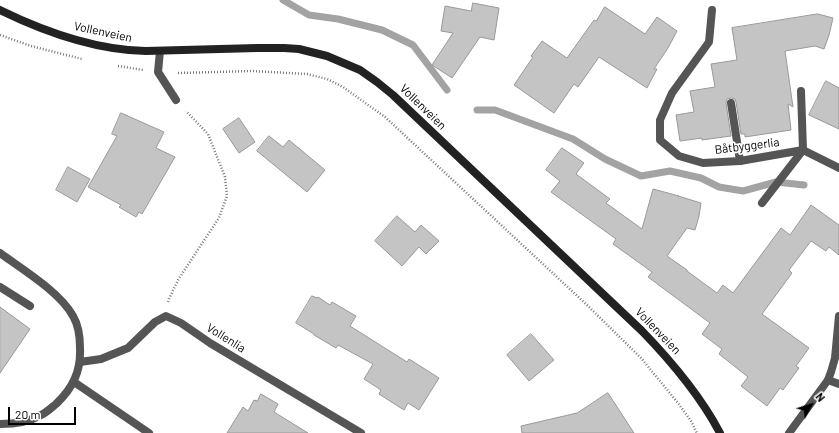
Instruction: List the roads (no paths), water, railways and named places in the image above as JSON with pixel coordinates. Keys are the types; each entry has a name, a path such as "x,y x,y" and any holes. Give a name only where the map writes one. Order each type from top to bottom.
{"main road":[{"name":"Vollenveien","path":"0,10 42,29 91,43 130,51 257,48 299,49 327,56 360,70 393,96 642,331 676,368 705,406 720,433"}],"street":[{"name":"Båtbyggerlia","path":"712,10 709,42 672,93 660,120 660,140 679,156 703,163 740,161 803,150"},
{"path":"160,51 158,72 176,100"},
{"path":"762,203 803,150 801,91"},
{"path":"731,103 740,161"},
{"path":"803,150 839,168"},
{"path":"0,252 56,295 72,314 81,337 78,372 74,382 62,398 42,414 29,420 11,424 0,424"},
{"path":"0,287 30,306"},
{"name":"Vollenlia","path":"80,362 101,359 128,348 155,322 166,316 181,323 210,343 360,433"},
{"path":"788,433 828,380 834,365 839,316"},
{"path":"828,380 839,384"},
{"path":"74,382 145,432"}],"waterway":[{"path":"283,0 309,15 338,19 382,30 413,45 447,90"},
{"path":"477,110 495,110 573,139 605,159 641,176 670,171 701,178 719,187 743,191 776,182 804,185"}]}
